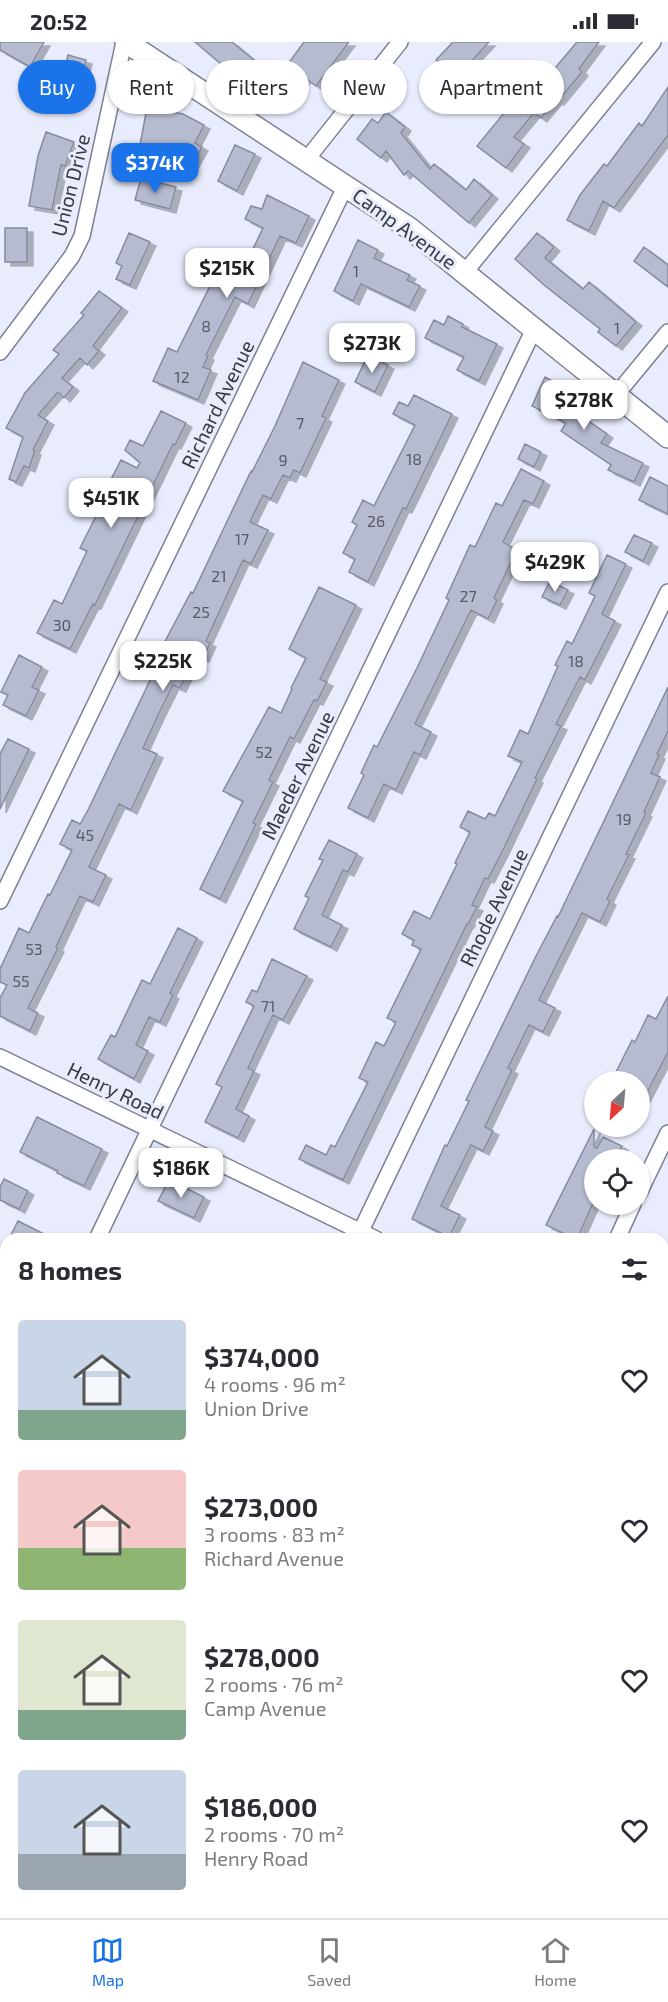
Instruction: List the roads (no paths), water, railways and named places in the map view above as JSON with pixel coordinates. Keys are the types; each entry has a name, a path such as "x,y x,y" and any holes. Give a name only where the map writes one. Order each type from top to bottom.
{"street":[{"path":"307,159 400,42"},
{"path":"465,272 653,42"},
{"name":"Camp Avenue","path":"135,44 409,228 668,437"},
{"name":"Union Drive","path":"0,352 72,256 82,236 135,44"},
{"name":"Richard Avenue","path":"0,901 346,185"},
{"name":"Maeder Avenue","path":"100,1233 534,329"},
{"path":"616,395 668,332"},
{"name":"Rhode Avenue","path":"359,1233 668,592"},
{"name":"Henry Road","path":"0,1057 150,1129 354,1233"},
{"path":"650,1170 668,1133"},
{"path":"620,1233 628,1215"}]}
